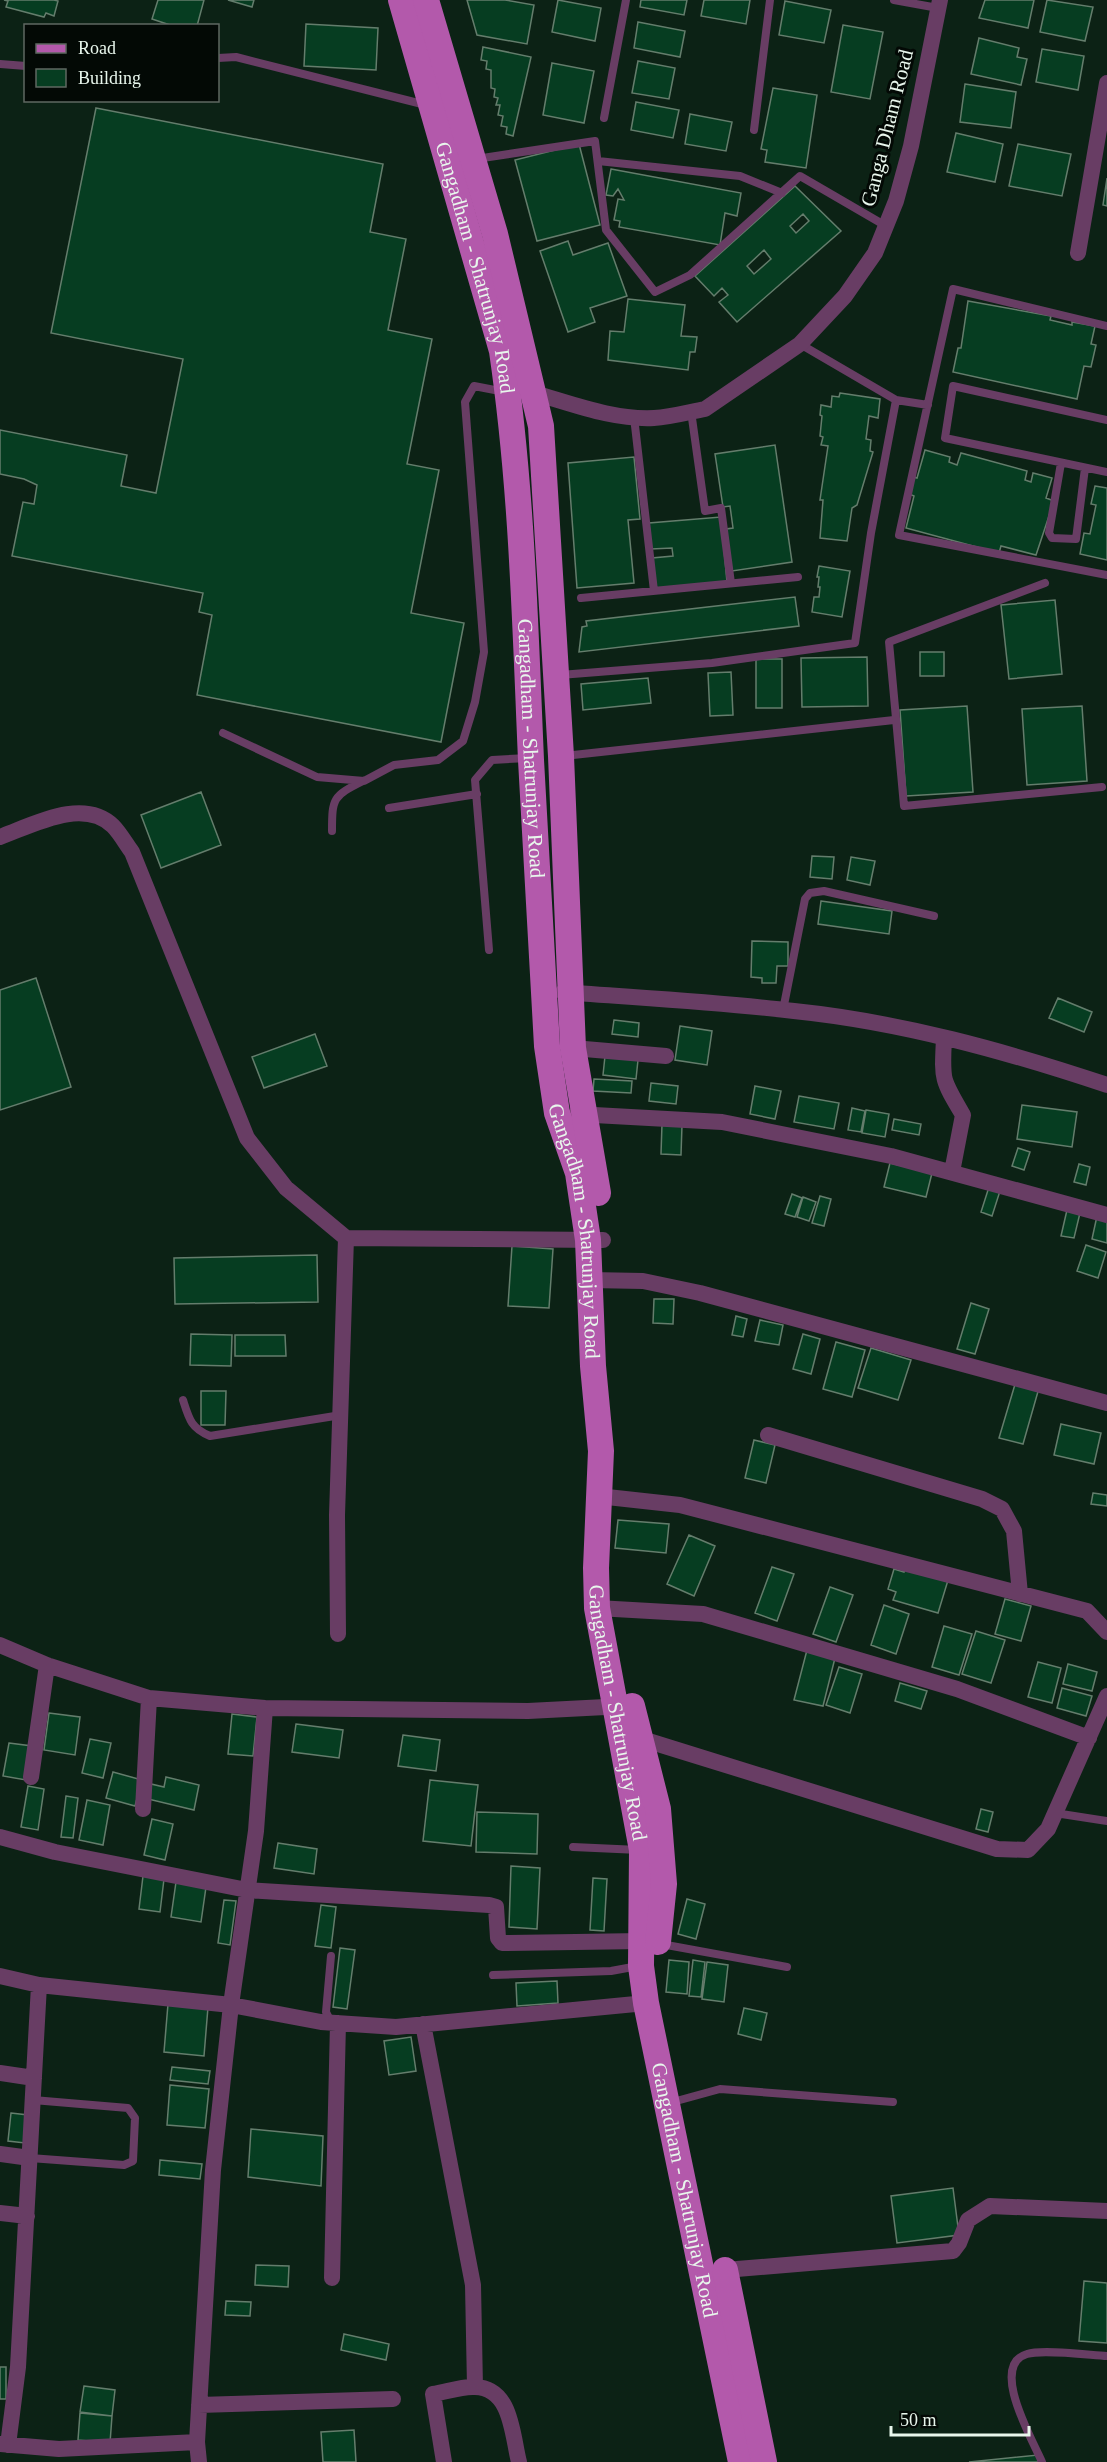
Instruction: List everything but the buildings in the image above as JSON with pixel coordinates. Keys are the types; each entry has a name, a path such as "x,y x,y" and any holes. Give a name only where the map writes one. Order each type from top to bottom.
{"main road":[{"name":"Gangadham - Shatrunjay Road","path":"401,0 502,351 508,392 518,478 547,1046 557,1113 578,1173 595,1240 604,1496 603,1609 623,1706 623,1736 642,1850 650,1942"},
{"name":"Gangadham - Shatrunjay Road","path":"426,0 497,245 541,426 561,756 573,1048 601,1207 595,1240"},
{"path":"508,392 534,393"},
{"name":"Gangadham - Shatrunjay Road","path":"623,1706 642,1739 658,1809 663,1884 650,1942 641,1966 655,2012 668,2103 716,2262 764,2462"},
{"name":"Gangadham - Shatrunjay Road","path":"716,2262 741,2462"}],"street":[{"name":"Ganga Dham Road","path":"534,393 604,413 634,417 654,418 705,409 800,344 845,296 875,253 886,226 911,146 939,4"},
{"path":"1078,253 1107,84"},
{"path":"531,758 561,756"},
{"path":"0,837 53,817 91,812 113,825 132,852 247,1138 286,1188 346,1238 595,1240"},
{"path":"544,991 783,1010 945,1038 1012,1053 1107,1085"},
{"path":"945,1038 942,1077 946,1089 963,1115 952,1172"},
{"path":"573,1048 666,1056"},
{"path":"557,1113 722,1122 891,1156 1107,1215"},
{"path":"339,1634 337,1515 346,1238"},
{"path":"597,1280 643,1281 700,1293 1107,1403"},
{"path":"768,1435 982,1499 1002,1509 1014,1531 1020,1594"},
{"path":"604,1496 703,1510 1087,1611 1107,1632"},
{"path":"603,1609 702,1614 957,1689 1089,1738"},
{"path":"0,1645 47,1665 149,1698 266,1708 528,1711 623,1706"},
{"path":"31,1777 47,1665"},
{"path":"642,1739 997,1849 1028,1850 1048,1829 1107,1696"},
{"path":"143,1809 149,1698"},
{"path":"199,2462 197,2442 213,2170 231,2005 256,1831 266,1708"},
{"path":"0,1837 55,1852 247,1890 489,1905 496,1907 498,1938 502,1943 650,1942"},
{"path":"0,1976 39,1984 231,2005 335,2023 396,2027 655,2012"},
{"path":"39,1984 18,2367 4,2445 59,2449 197,2442"},
{"path":"332,2278 335,2023"},
{"path":"423,2024 473,2285 475,2387"},
{"path":"0,2073 34,2078"},
{"path":"0,2154 30,2158"},
{"path":"716,2262 953,2251 959,2243 968,2220 990,2206 1107,2211"},
{"path":"0,2212 27,2216"},
{"path":"444,2462 433,2394 475,2387 492,2391 504,2403 519,2462"},
{"path":"199,2404 393,2399"}],"lane":[{"path":"604,117 626,0"},
{"path":"754,130 770,0"},
{"path":"894,0 939,4"},
{"path":"219,58 236,57 432,106"},
{"path":"0,64 24,66"},
{"path":"473,159 595,141 606,230 655,292 690,275 800,176 886,226"},
{"path":"598,161 740,176 782,193"},
{"path":"1107,326 953,290 899,535 1107,575"},
{"path":"800,344 896,400 928,405"},
{"path":"332,831 332,805 342,791 394,765 438,760 464,741 475,702 484,652 465,402 474,386 508,392"},
{"path":"1107,420 953,386 945,438 1107,472"},
{"path":"555,675 712,663 855,643 871,533 896,400"},
{"path":"691,411 705,511 721,508 731,583"},
{"path":"634,417 654,591"},
{"path":"1061,463 1049,533 1052,538 1076,539 1085,468"},
{"path":"581,598 798,577"},
{"path":"1045,583 889,642 894,720 904,806 1102,787"},
{"path":"561,756 894,720"},
{"path":"223,733 316,777 364,781"},
{"path":"489,950 475,780 492,760 531,758"},
{"path":"389,808 477,794"},
{"path":"783,1010 805,899 810,893 824,891 934,916"},
{"path":"183,1400 190,1423 198,1431 210,1436 340,1415"},
{"path":"1055,1813 1107,1821"},
{"path":"573,1847 642,1850"},
{"path":"650,1942 787,1967"},
{"path":"331,1956 326,2012 335,2023"},
{"path":"493,1975 611,1971 641,1966"},
{"path":"668,2103 720,2089 893,2102"},
{"path":"30,2158 124,2165 133,2161 135,2118 128,2108 33,2100"},
{"path":"1042,2462 1010,2386 1011,2372 1016,2360 1028,2353 1107,2356"}]}
